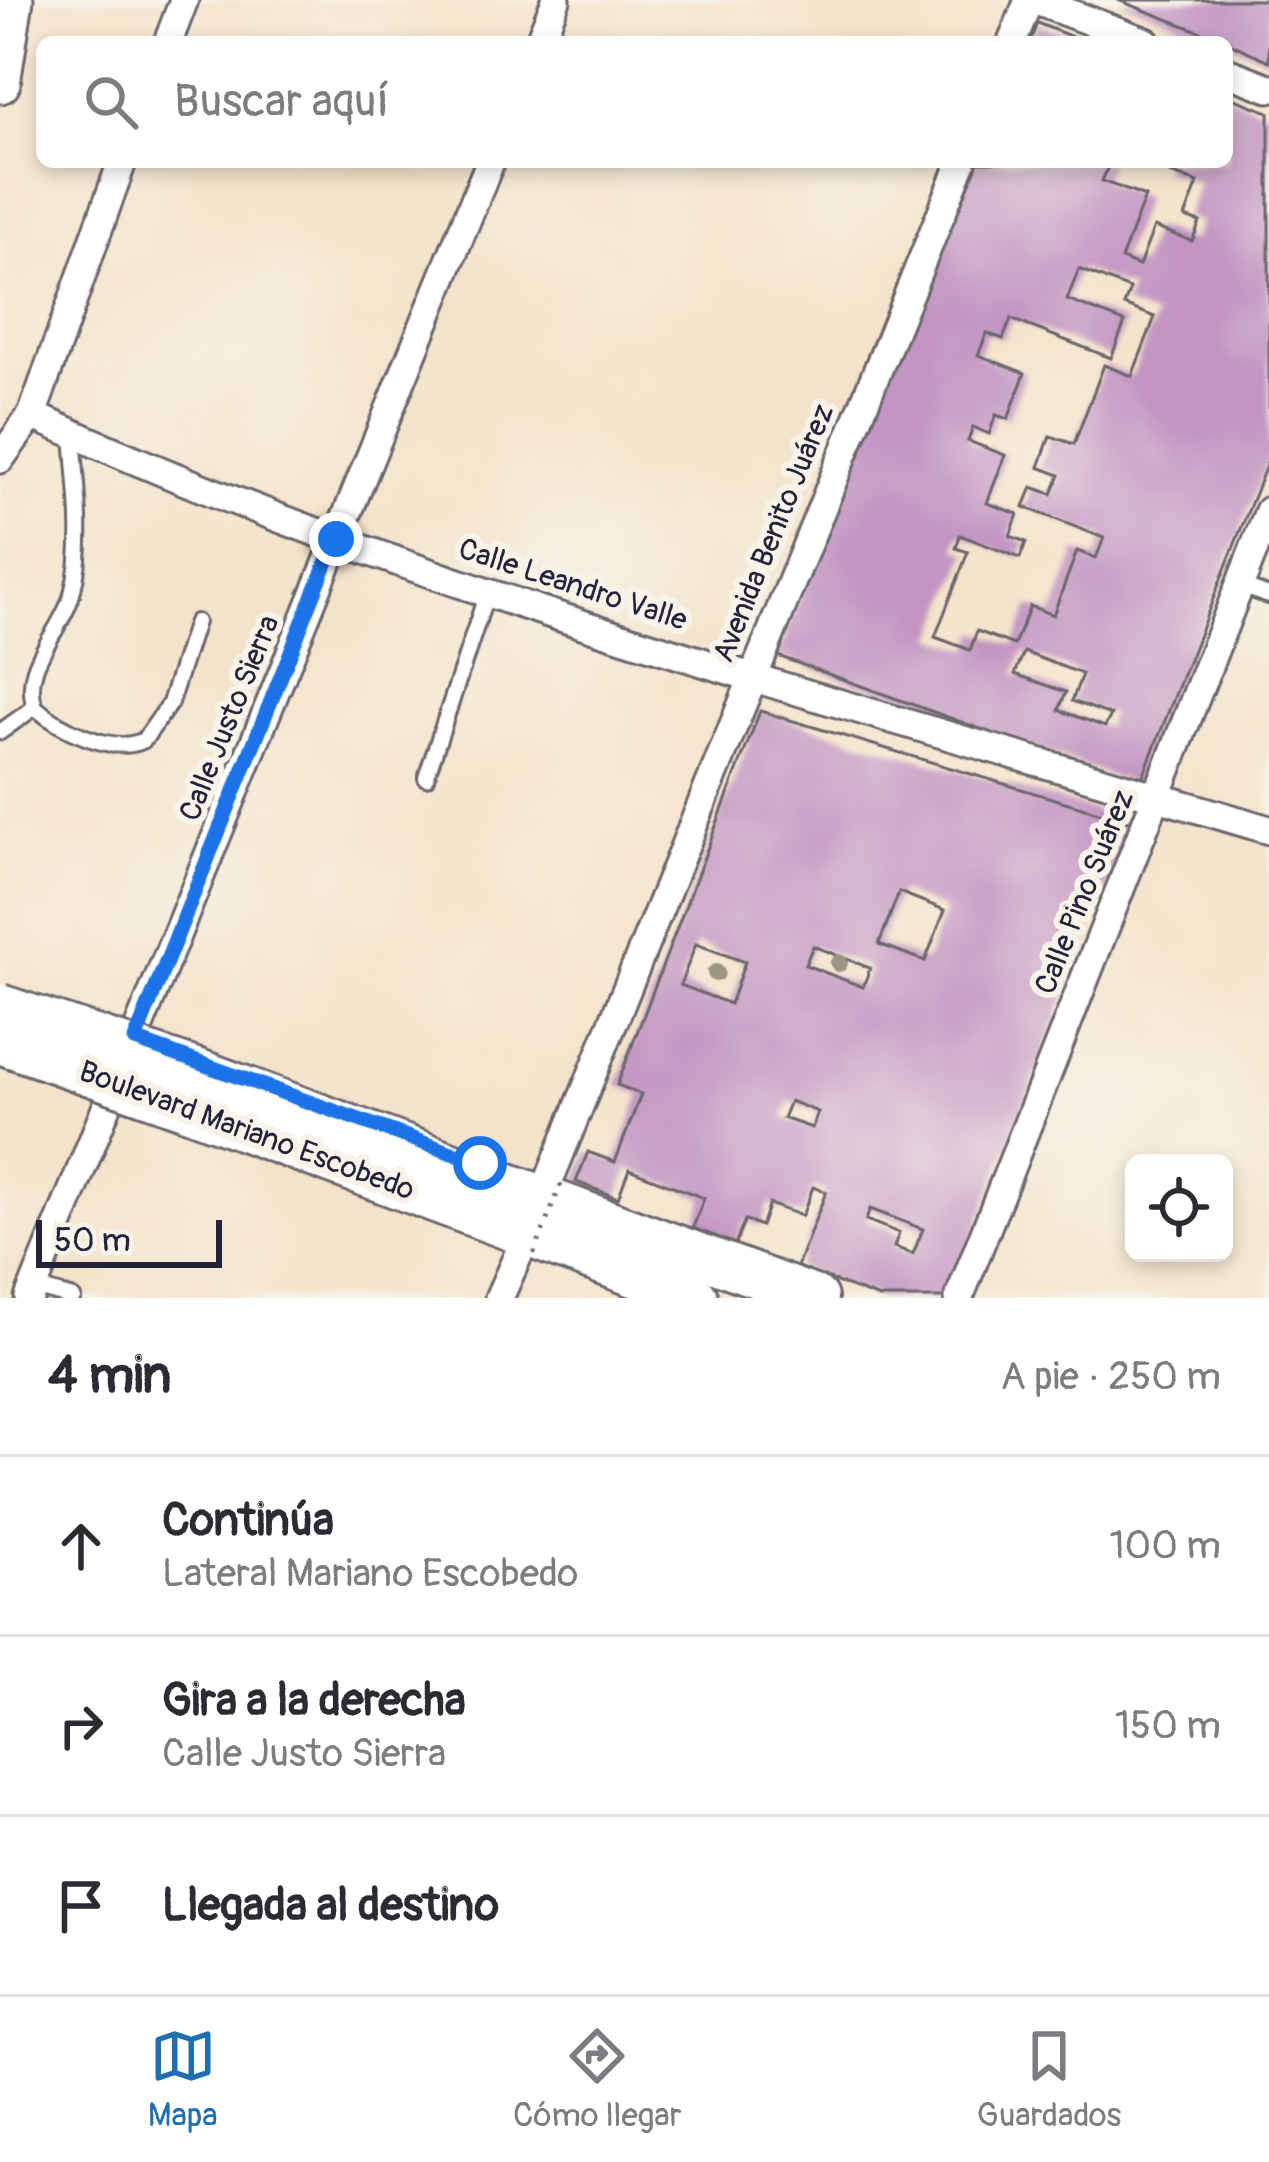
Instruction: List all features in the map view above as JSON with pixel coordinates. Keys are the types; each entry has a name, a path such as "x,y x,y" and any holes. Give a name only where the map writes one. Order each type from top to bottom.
{"main road":[{"path":"0,83 13,0"},
{"name":"Boulevard Mariano Escobedo","path":"0,1006 179,1085 535,1210 816,1298"},
{"name":"Boulevard Mariano Escobedo","path":"0,1042 179,1085"},
{"name":"Boulevard Mariano Escobedo","path":"535,1210 696,1298"}],"street":[{"path":"170,36 184,0"},
{"path":"541,36 556,0"},
{"path":"1015,36 1032,0 1130,36"},
{"path":"1233,74 1269,88"},
{"path":"0,458 32,415 120,168"},
{"name":"Calle Justo Sierra","path":"32,1292 488,168"},
{"name":"Avenida Benito Juárez","path":"499,1298 960,168"},
{"name":"Calle Leandro Valle","path":"32,415 336,539 488,590 750,677 1269,830"},
{"name":"Calle Pino Suárez","path":"959,1298 1269,511"},
{"path":"0,996 135,1040 179,1085"},
{"path":"0,1057 112,1095 179,1085"}],"lane":[{"path":"73,433 78,564 65,617 31,682 35,707 57,724 120,746 144,740 170,703 196,622"},
{"path":"1238,585 1269,596"},
{"path":"426,778 488,590"},
{"path":"0,732 35,707"},
{"path":"32,1292 73,1298"}],"building":[{"path":"1118,0 1269,0 1269,61 1233,45 1233,36 1211,36"},
{"path":"1037,23 1070,36 1032,36"},
{"path":"1233,98 1269,112 1269,458 1139,786 778,656 968,168 1107,168 1102,181 1145,197 1121,259 1139,266 1154,227 1192,241 1200,222 1185,217 1198,183 1162,170 1233,168","holes":["1079,269 1130,289 1124,305 1155,317 1132,376 1104,365 1074,444 1050,436 1039,467 1060,475 1052,494 1032,487 1024,507 1104,538 1096,558 1077,551 1053,615 1030,606 1014,645 977,631 970,650 935,637 968,552 956,548 960,535 1020,558 1026,542 1010,536 1018,514 987,503 1005,455 968,441 973,427 989,434 996,415 1008,419 1025,373 978,355 987,333 1003,339 1011,319 1111,358 1125,322 1067,300","1024,652 1082,674 1072,701 1111,715 1105,727 1059,710 1066,692 1015,674"]},
{"path":"760,711 1132,822 950,1298 879,1298 797,1267 826,1192 813,1187 802,1216 769,1204 761,1226 745,1220 735,1244 693,1228 704,1198 629,1169 618,1198 576,1182 588,1152 615,1162 641,1094 617,1085","holes":["899,892 945,910 925,961 879,944","696,944 745,962 730,1004 680,985","813,946 870,968 863,987 805,965","790,1101 818,1112 812,1128 783,1118","870,1209 923,1229 913,1254 894,1247 899,1233 866,1220"]}],"route":[{"path":"336,539 135,1040 180,1052 480,1163"}]}
